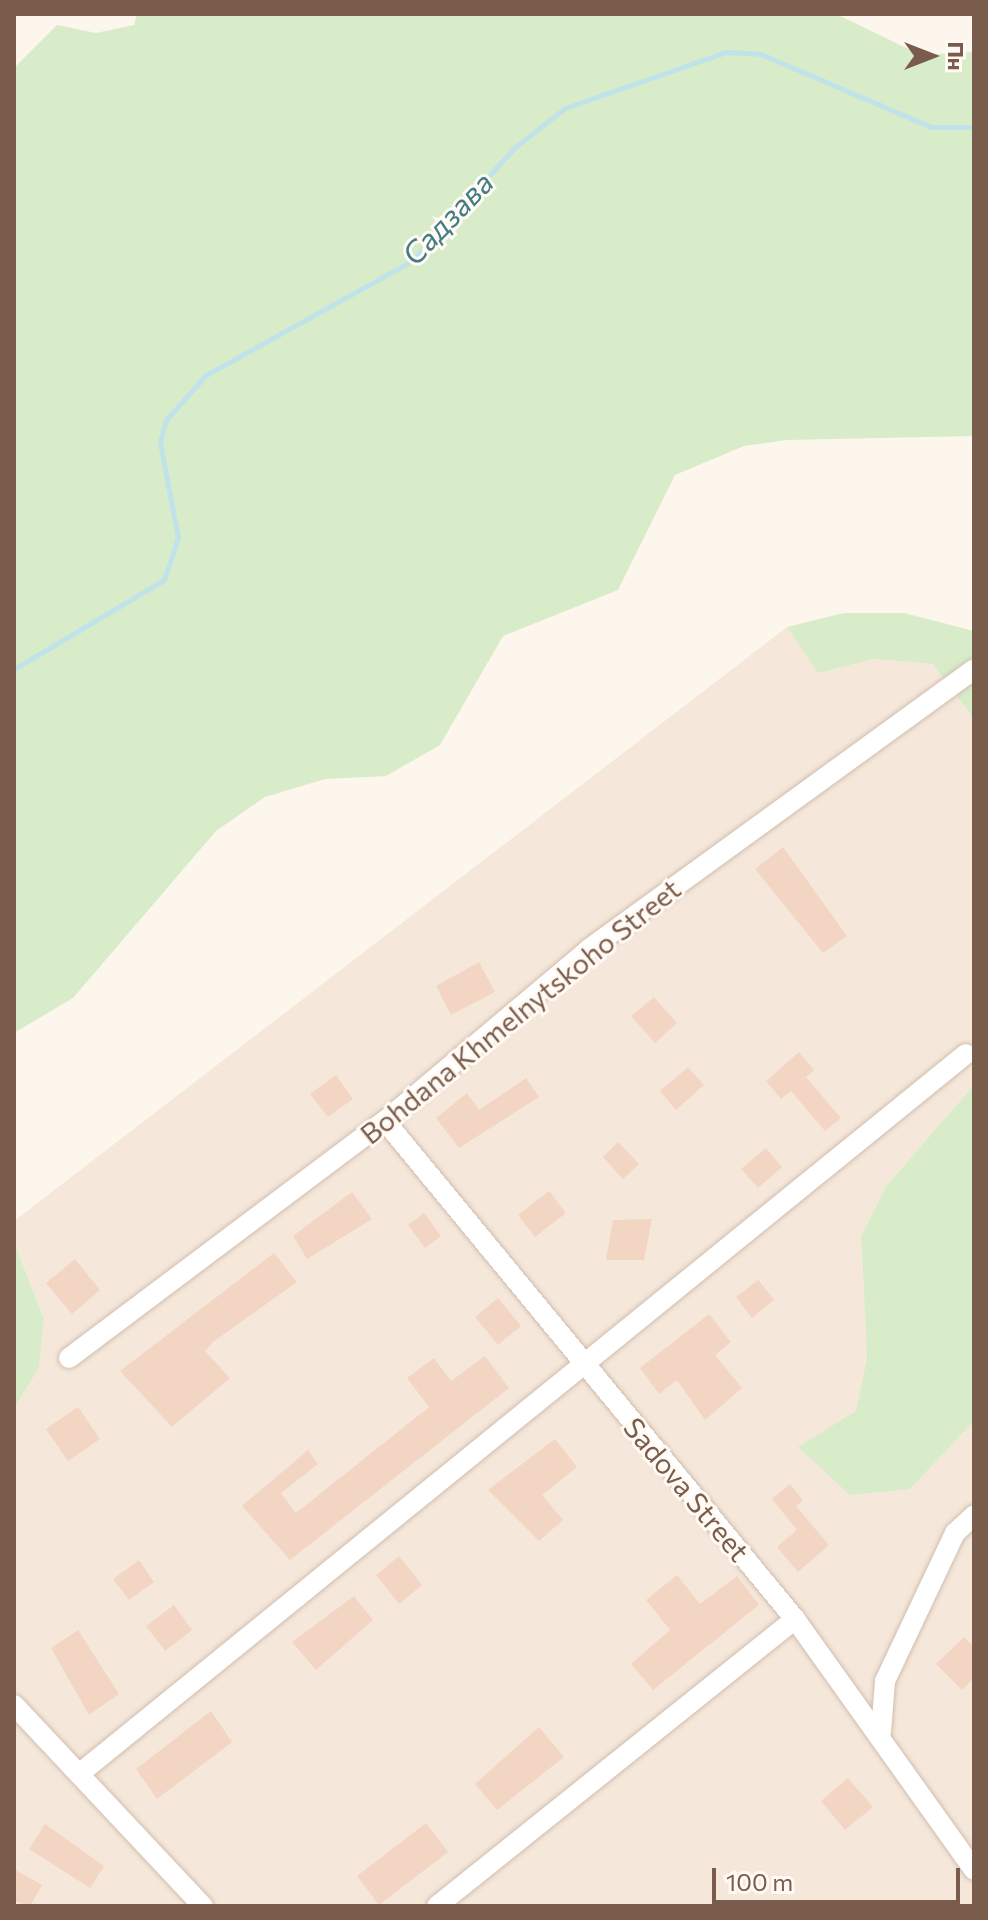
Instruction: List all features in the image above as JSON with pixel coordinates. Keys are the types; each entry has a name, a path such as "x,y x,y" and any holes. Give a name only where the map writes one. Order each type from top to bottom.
{"street":[{"name":"Bohdana Khmelnytskoho Street","path":"69,1358 385,1121 589,949 974,669"},
{"path":"79,1774 966,1054"},
{"name":"Sadova Street","path":"385,1121 795,1619 974,1870"},
{"path":"881,1736 877,1712 885,1681 955,1533 974,1515"},
{"path":"437,1906 795,1619"},
{"path":"14,1705 203,1906"}],"shaded area":[{"path":"787,627 818,673 875,659 933,664 974,719 974,1085 887,1185 861,1236 867,1357 856,1412 910,1489 974,1421 974,1906 14,1906 14,1408 39,1368 44,1319 14,1242 14,1221"}],"green space":[{"path":"137,14 836,14 921,55 974,52 974,436 787,440 744,446 675,475 618,590 503,636 440,745 386,776 325,779 265,797 216,831 73,998 14,1033 14,68 57,25 96,33 134,25"},
{"path":"844,613 904,613 974,631 974,719 933,664 875,659 818,673 787,627"},
{"path":"974,1085 974,1421 910,1489 850,1495 798,1447 856,1411 867,1357 861,1236 887,1185"},
{"path":"14,1242 44,1319 39,1368 14,1408"}],"building":[{"path":"783,847 847,936 823,953 755,869"},
{"path":"479,962 495,992 451,1015 436,986"},
{"path":"654,997 677,1023 655,1043 631,1016"},
{"path":"799,1052 814,1070 806,1077 841,1118 825,1131 791,1091 781,1099 766,1081"},
{"path":"688,1067 704,1085 676,1110 660,1091"},
{"path":"336,1075 353,1099 328,1117 310,1094"},
{"path":"526,1078 539,1097 459,1148 436,1118 467,1093 479,1110"},
{"path":"618,1142 639,1164 623,1179 603,1157"},
{"path":"766,1148 782,1167 758,1188 741,1169"},
{"path":"549,1191 566,1213 535,1237 518,1215"},
{"path":"352,1192 372,1219 307,1259 293,1236"},
{"path":"424,1213 441,1236 425,1248 408,1225"},
{"path":"652,1219 644,1260 606,1260 613,1220"},
{"path":"274,1253 297,1282 213,1342 205,1351 230,1378 172,1427 120,1371"},
{"path":"75,1259 100,1290 72,1314 46,1283"},
{"path":"758,1280 774,1300 752,1318 736,1297"},
{"path":"498,1298 521,1326 498,1345 475,1317"},
{"path":"709,1314 731,1342 715,1355 742,1388 705,1420 677,1380 659,1394 640,1368"},
{"path":"485,1356 509,1388 290,1560 242,1506 308,1450 318,1464 281,1493 296,1513 429,1407 407,1378 434,1358 451,1381"},
{"path":"78,1407 100,1439 68,1461 46,1429"},
{"path":"555,1439 577,1467 542,1495 563,1520 539,1541 488,1490"},
{"path":"790,1484 803,1500 796,1506 829,1545 798,1572 777,1547 797,1530 772,1499"},
{"path":"399,1556 422,1585 399,1604 376,1575"},
{"path":"139,1560 154,1582 129,1600 113,1579"},
{"path":"677,1575 700,1604 737,1576 759,1605 653,1690 631,1664 670,1630 646,1600"},
{"path":"354,1596 373,1620 316,1670 292,1642"},
{"path":"174,1605 192,1630 165,1651 146,1626"},
{"path":"78,1630 119,1694 89,1715 51,1648"},
{"path":"964,1637 974,1647 974,1678 962,1690 936,1664"},
{"path":"211,1711 232,1742 157,1799 136,1769"},
{"path":"539,1727 564,1757 497,1810 475,1784"},
{"path":"848,1778 873,1807 845,1830 821,1801"},
{"path":"426,1823 448,1852 379,1905 357,1876"},
{"path":"45,1824 104,1866 90,1888 29,1849"},
{"path":"14,1869 42,1885 30,1906 14,1901"}],"waterway":[{"name":"Садзава","path":"14,669 164,580 178,538 160,442 166,420 206,375 412,261 514,148 565,108 726,52 761,54 931,127 974,127"}]}
